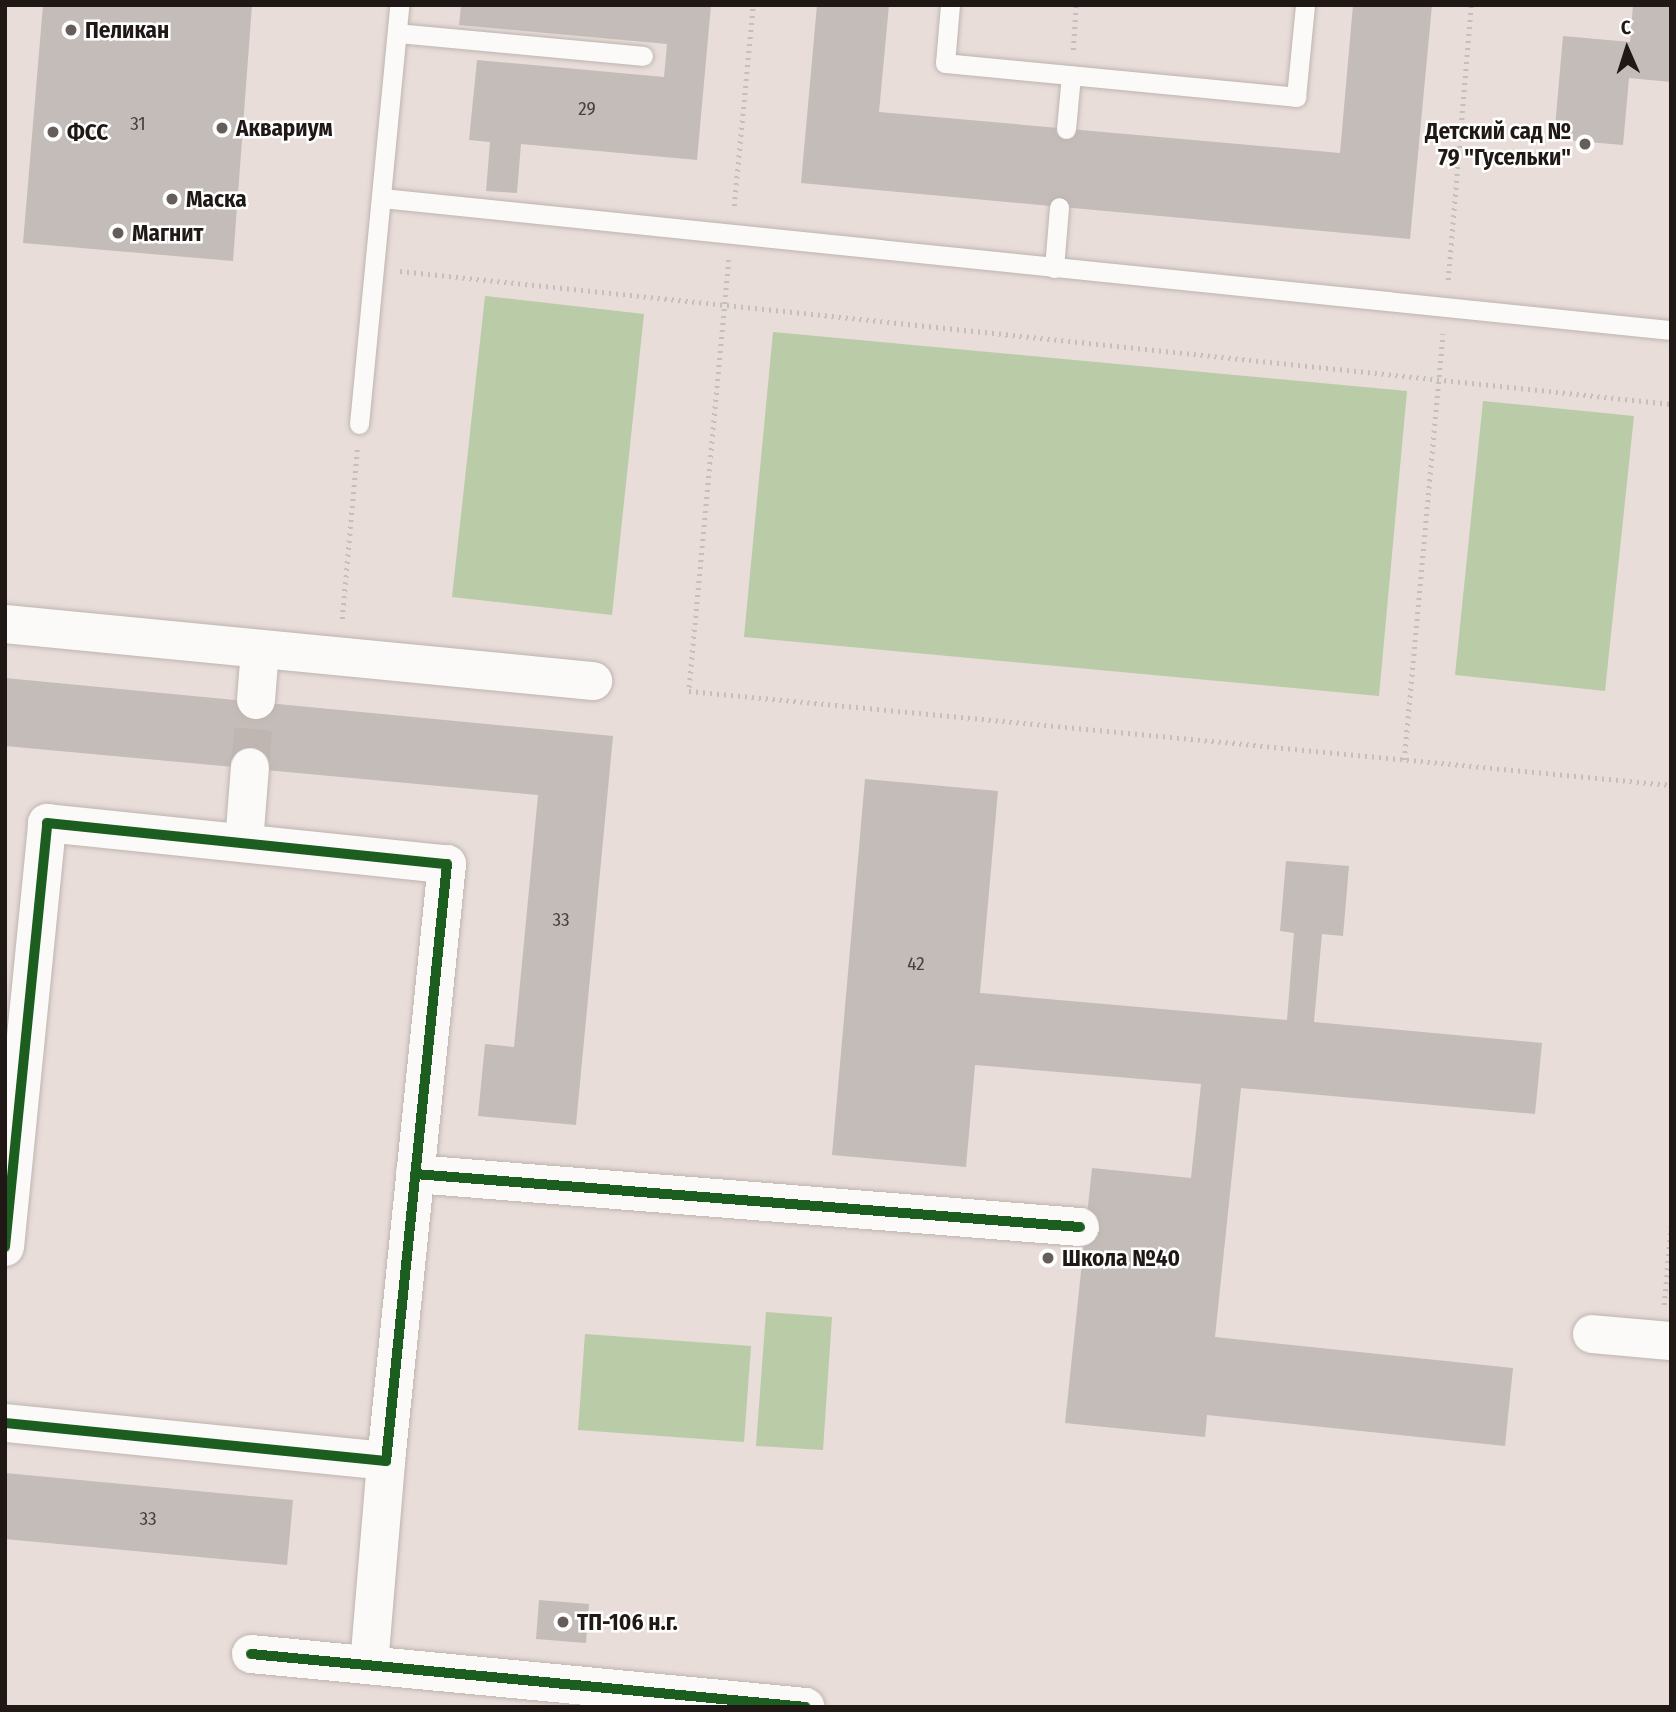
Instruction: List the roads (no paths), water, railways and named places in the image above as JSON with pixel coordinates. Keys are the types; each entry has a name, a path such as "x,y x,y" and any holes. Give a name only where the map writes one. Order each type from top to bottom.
{"street":[{"path":"5,624 593,681"},
{"path":"256,700 260,649"},
{"path":"244,843 250,766"},
{"path":"5,1247 47,823 447,864 386,1461 369,1665"},
{"path":"415,1174 1080,1227"},
{"path":"1592,1334 1666,1341"},
{"path":"5,1423 386,1461"},
{"path":"251,1654 738,1703 805,1707"}],"lane":[{"path":"359,424 399,5"},
{"path":"950,5 945,62 1296,97 1305,5"},
{"path":"397,33 643,56"},
{"path":"1066,129 1071,75"},
{"path":"382,198 1671,330"},
{"path":"1054,268 1059,206"}],"tunnel":[{"path":"250,767 256,700"}],"place":[{"name":"Пеликан","path":"71,30"},
{"name":"Аквариум","path":"222,128"},
{"name":"ФСС","path":"53,132"},
{"name":"Детский сад № 79 \"Гусельки\"","path":"1585,144"},
{"name":"Маска","path":"172,199"},
{"name":"Магнит","path":"118,233"},
{"name":"Школа №40","path":"1048,1258"},
{"name":"ТП-106 н.г.","path":"563,1622"}]}
